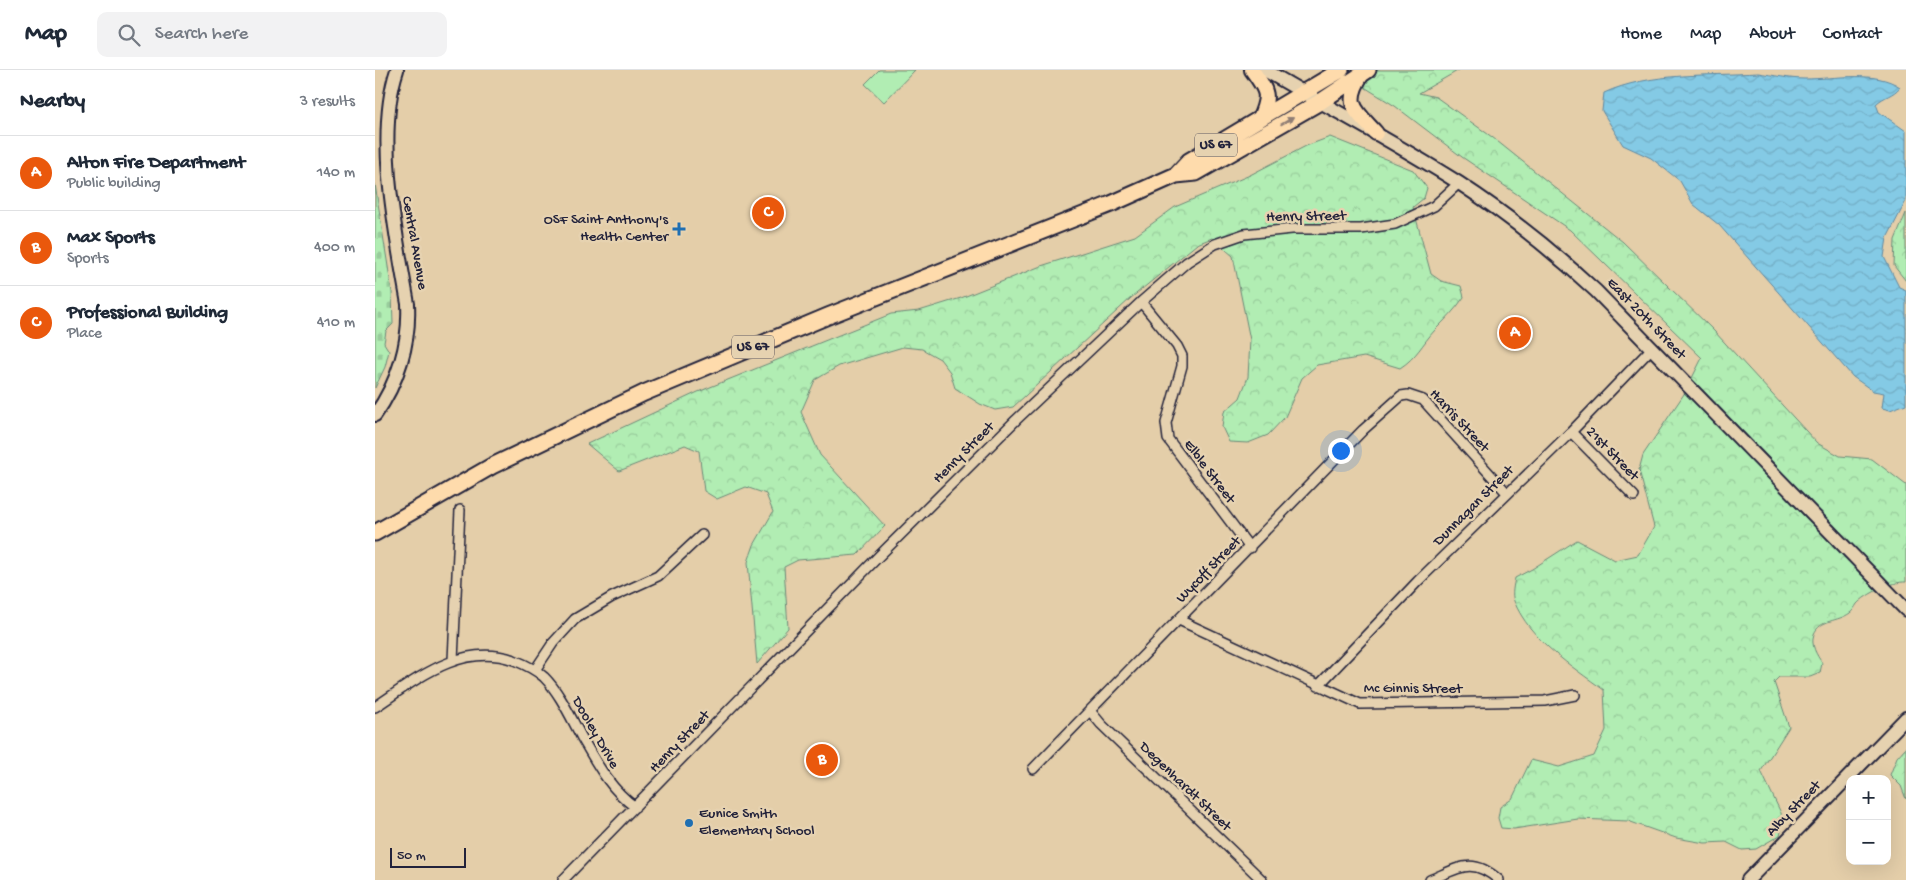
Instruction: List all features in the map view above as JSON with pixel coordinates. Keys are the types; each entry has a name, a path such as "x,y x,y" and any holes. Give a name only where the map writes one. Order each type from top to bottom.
{"highway":[{"name":"US 67","path":"1176,175 1189,160 1341,70"},
{"name":"US 67","path":"375,533 499,462 644,393 828,316 1111,204 1176,175 1196,173 1319,102 1365,72"}],"main road":[{"path":"1252,70 1266,89 1267,99 1259,120"},
{"path":"1365,72 1351,94 1352,104 1376,133"}],"street":[{"name":"Central Avenue","path":"375,415 389,393 398,370 409,326 408,304 383,143 386,106 397,70"},
{"name":"East 20th Street","path":"1265,70 1459,183 1512,220 1569,265 1906,610"},
{"name":"Henry Street","path":"563,880 885,550 1022,414 1141,302 1187,262 1230,238 1260,231 1361,230 1384,227 1413,217 1434,206 1459,183"},
{"name":"Elble Street","path":"1141,302 1177,346 1182,356 1182,366 1166,423 1168,439 1249,548"},
{"name":"Dunnagan Street","path":"1318,686 1418,581 1571,432 1652,348"},
{"name":"Wycoff Street","path":"1033,769 1091,712 1363,430 1394,401 1408,395"},
{"name":"Harris Street","path":"1408,395 1423,400 1507,493"},
{"name":"21st Street","path":"1571,432 1634,496"},
{"path":"453,660 460,510"},
{"path":"535,670 553,643 575,618 612,597 658,576 702,535"},
{"name":"Mc Ginnis Street","path":"1179,620 1349,701 1371,705 1545,701 1575,695"},
{"name":"Dooley Drive","path":"375,707 419,678 453,660 466,656 489,655 504,657 535,670 551,685 613,788 635,807"},
{"name":"Degenhardt Street","path":"1091,712 1101,724 1262,880"},
{"name":"Alby Street","path":"1748,880 1906,718"},
{"path":"1430,880 1467,865 1482,867 1499,880"}],"green space":[{"path":"879,70 915,70 884,102 865,84"},
{"path":"1337,70 1459,70 1419,93 1436,97 1492,137 1623,242 1714,331 1817,443 1840,456 1872,459 1906,485 1906,582 1887,586 1873,592 1861,600 1850,613 1825,623 1817,629 1813,642 1822,663 1820,673 1810,677 1779,677 1774,682 1789,727 1761,771 1783,821 1780,835 1756,849 1742,850 1726,842 1705,843 1676,838 1628,821 1578,819 1514,829 1501,828 1498,818 1500,807 1512,799 1531,760 1559,767 1594,756 1606,730 1604,690 1553,651 1530,628 1513,598 1515,578 1577,540 1615,560 1638,555 1654,527 1639,470 1643,455 1684,394 1702,358 1570,230 1462,157 1395,106"},
{"path":"1330,137 1413,170 1427,188 1424,198 1413,207 1431,274 1441,281 1461,286 1464,297 1411,359 1400,368 1364,357 1317,365 1302,378 1285,417 1268,435 1248,443 1229,442 1222,427 1224,412 1240,398 1248,377 1250,340 1233,256 1212,238 1197,244 1131,298 1013,407 995,410 980,404 955,388 950,372 940,359 922,349 903,347 839,366 815,380 801,412 820,455 885,526 857,555 798,560 784,567 788,628 757,664 748,562 754,545 773,512 766,494 746,487 717,499 704,491 699,451 685,445 619,471 587,444 698,392 891,314 919,311 961,298 1041,266 1135,236 1175,207 1250,175 1306,146"},
{"path":"375,184 392,292 393,324 386,331 384,343 389,351 385,367 375,388"},
{"path":"1906,213 1906,281 1894,266 1895,240"},
{"path":"1906,747 1906,799 1901,786 1890,775 1897,757"}],"water":[{"path":"1758,73 1799,79 1867,77 1890,82 1900,87 1876,104 1879,112 1906,131 1906,201 1887,238 1884,257 1899,287 1906,290 1906,404 1890,410 1882,408 1884,393 1873,391 1853,377 1719,225 1693,204 1680,181 1651,158 1623,145 1602,111 1604,93 1640,81 1679,76"}],"place":[{"name":"Professional Building","path":"768,213"},
{"name":"OSF Saint Anthony's Health Center","path":"679,229"},
{"name":"Alton Fire Department","path":"1515,333"},
{"name":"Max Sports","path":"822,760"},
{"name":"Eunice Smith Elementary School","path":"689,823"}]}
